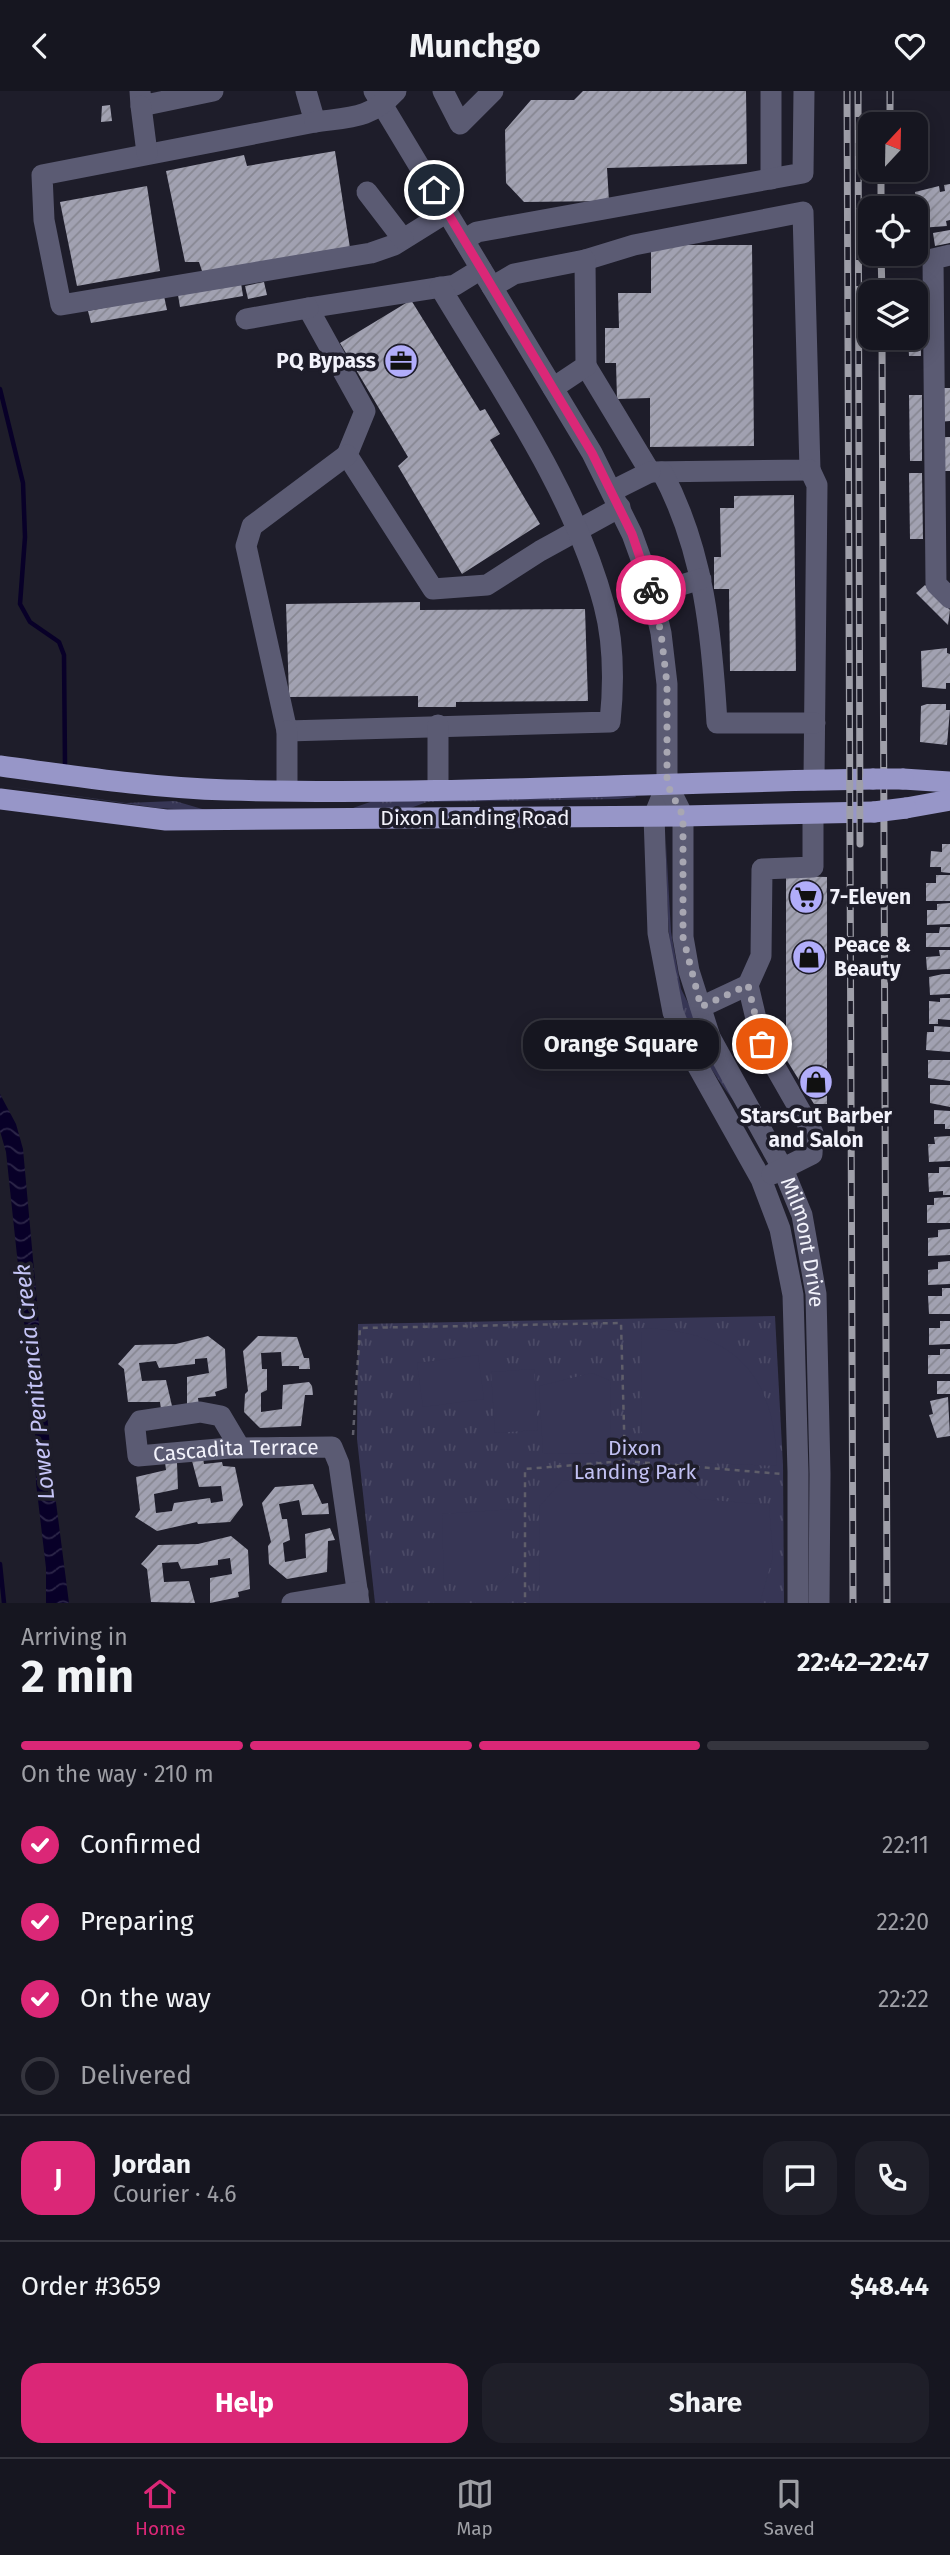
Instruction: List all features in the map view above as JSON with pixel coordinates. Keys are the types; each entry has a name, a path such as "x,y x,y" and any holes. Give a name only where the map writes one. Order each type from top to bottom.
{"main road":[{"name":"Dixon Landing Road","path":"0,766 124,782 226,790 438,789 873,779 950,782"},
{"name":"Dixon Landing Road","path":"0,799 166,820 813,814 906,808 950,800"}],"street":[{"path":"147,153 141,98 213,91"},
{"path":"306,91 315,122"},
{"path":"443,91 460,124 493,91"},
{"path":"771,91 771,179"},
{"path":"464,240 477,232 803,173 804,91"},
{"path":"384,96 365,116 315,122 42,175 44,220 61,305 371,253 403,239 447,212"},
{"name":"Milmont Drive","path":"384,96 447,212 616,499 652,594 661,633 667,684 667,784 654,817 658,933 673,1012 687,1047 761,1179 780,1229 793,1295 798,1472 798,1603"},
{"path":"367,192 403,239"},
{"path":"492,287 514,274 585,260 634,245 803,212 810,470 817,485 814,780"},
{"path":"950,255 933,258 933,401 936,584 950,598"},
{"path":"585,260 586,366 677,500 701,579 711,627 717,723 815,723"},
{"path":"246,319 455,285 481,269"},
{"path":"287,731 610,722 613,691 605,608 577,530 533,443 440,287"},
{"path":"288,790 287,731 246,546 252,526 347,455 365,411 308,308"},
{"path":"553,388 586,366"},
{"path":"347,455 433,589 487,585 577,530 656,472 810,470"},
{"path":"652,594 701,579"},
{"path":"438,725 438,789"},
{"name":"Milmont Drive","path":"667,784 683,816 683,937 710,1037 783,1169 802,1215 816,1294 819,1603"},
{"path":"761,1179 812,1154 813,1133 762,1044 748,985 761,956 762,869 813,867 813,814"},
{"path":"701,1007 748,985"},
{"name":"Cascadita Terrace","path":"240,1448 221,1416 200,1412 140,1421 135,1429 138,1456 240,1448 332,1447 339,1464 358,1597"},
{"path":"292,1603 358,1597"}],"path":[{"path":"353,1435 360,1328 621,1323 625,1461"},
{"path":"525,1603 525,1469 625,1461 783,1474"}],"green space":[{"path":"0,785 126,803 175,801 209,811 157,808"},
{"path":"636,797 618,799 427,802 405,810 322,810 353,808 373,801"},
{"path":"666,843 671,932 681,989 749,1123 704,1058 680,999 670,947"},
{"name":"Dixon Landing Park","path":"775,1316 783,1465 784,1603 375,1603 357,1439 358,1324"},
{"path":"641,1328 701,1337 724,1348 743,1363 758,1382 768,1406 777,1466 642,1460"},
{"path":"478,1355 484,1399 423,1407 417,1363"},
{"path":"534,1369 538,1430 495,1433 491,1372"},
{"path":"592,1373 611,1381 610,1443 595,1454 543,1453 539,1386"},
{"path":"671,1476 699,1499 769,1505 773,1556 760,1603 540,1603 539,1507 562,1481"},
{"path":"512,1509 512,1571 499,1584 444,1584 442,1514"}],"water":[{"path":"0,1094 16,1124 23,1149 53,1479 69,1603 46,1603 46,1568 36,1483 35,1425 6,1152 0,1131"}],"building":[{"path":"583,91 746,91 747,164 607,168 609,201 524,202 506,183 505,130 531,100 574,100"},
{"path":"110,105 112,121 101,122 102,106"},
{"path":"335,151 350,248 203,274 199,262 185,262 166,171 244,155 247,166"},
{"path":"950,184 950,220 946,221 947,226 928,227 928,196 916,196 915,192 939,186 940,192 945,191 944,185"},
{"path":"147,186 160,271 77,286 60,202"},
{"path":"950,230 950,243 935,246 933,233"},
{"path":"651,245 752,245 754,446 650,447 650,398 617,399 616,363 605,363 605,328 619,328 618,293 651,293"},
{"path":"264,282 267,295 248,299 245,286"},
{"path":"241,283 243,296 180,307 178,295"},
{"path":"164,296 167,310 91,323 88,311"},
{"path":"411,300 480,411 485,409 500,434 490,440 540,524 462,574 398,466 408,457 340,343"},
{"path":"909,350 921,350 921,356 909,356"},
{"path":"938,388 950,388 950,421 938,422"},
{"path":"909,395 922,395 922,461 910,461"},
{"path":"938,437 950,437 950,471 938,471"},
{"path":"909,473 922,473 923,539 910,539"},
{"path":"794,495 796,671 730,671 729,589 714,589 714,557 721,557 720,508 734,508 734,496"},
{"path":"925,585 950,610 948,625 916,593"},
{"path":"420,602 420,610 585,609 588,701 456,702 456,707 418,707 418,696 289,697 286,604"},
{"path":"947,648 947,653 950,654 950,683 946,683 946,689 922,687 921,651"},
{"path":"946,704 946,710 950,710 947,745 920,742 921,706"},
{"path":"942,844 950,844 950,873 941,872 941,867 930,867 931,851 942,852"},
{"path":"936,875 950,875 950,901 926,901 926,883 936,883"},
{"path":"786,876 827,877 827,1104 814,1104 786,1059"},
{"path":"950,903 950,924 927,925 927,910 937,910 937,904"},
{"path":"940,927 950,927 950,947 926,947 926,933 939,933"},
{"path":"939,950 950,950 950,969 927,970 926,957 940,956"},
{"path":"950,974 950,994 930,995 929,977"},
{"path":"940,998 950,998 950,1020 938,1019 938,1024 929,1024 929,1001 940,1002"},
{"path":"934,1026 950,1027 950,1052 926,1050 927,1032 934,1032"},
{"path":"928,1060 950,1060 950,1081 928,1078"},
{"path":"930,1085 950,1085 950,1107 930,1103"},
{"path":"934,1110 950,1111 950,1129 945,1129 945,1124 934,1124"},
{"path":"950,1136 950,1161 929,1162 928,1144 935,1144 934,1137"},
{"path":"939,1167 950,1167 950,1195 943,1195 943,1191 929,1192 928,1173 939,1173"},
{"path":"950,1197 950,1223 927,1223 927,1205 934,1205 934,1198"},
{"path":"950,1229 950,1255 928,1256 928,1238 938,1237 938,1230"},
{"path":"950,1261 950,1284 928,1285 928,1270 938,1269 938,1262"},
{"path":"942,1288 950,1288 950,1314 929,1314 928,1296 942,1296"},
{"path":"940,1321 950,1321 950,1344 929,1345 929,1328 940,1328"},
{"path":"208,1336 225,1349 227,1388 215,1392 216,1396 198,1398 199,1406 187,1404 187,1377 209,1373 207,1358 195,1359 195,1364 159,1368 156,1361 139,1363 142,1381 166,1380 172,1406 161,1409 160,1402 128,1402 124,1369 118,1364 135,1345 176,1344"},
{"path":"258,1336 297,1337 304,1358 309,1358 310,1369 299,1369 299,1366 282,1366 281,1352 261,1353 262,1369 267,1369 267,1390 261,1393 261,1412 282,1409 283,1385 309,1382 312,1386 313,1395 305,1395 301,1426 260,1428 244,1412 245,1394 248,1391 243,1351"},
{"path":"940,1349 950,1349 950,1374 928,1374 928,1355 940,1355"},
{"path":"937,1381 950,1381 950,1394 937,1394"},
{"path":"948,1397 950,1436 937,1438 929,1415 933,1414 930,1401"},
{"path":"203,1457 204,1464 222,1462 223,1466 235,1467 243,1505 230,1522 197,1522 157,1531 135,1517 140,1510 136,1477 166,1470 165,1462 177,1463 178,1489 154,1494 156,1513 172,1511 174,1503 210,1498 211,1503 223,1501 221,1486 199,1487 192,1461"},
{"path":"313,1484 322,1504 328,1503 329,1514 302,1515 299,1500 279,1504 282,1519 287,1519 290,1540 283,1543 285,1562 306,1558 305,1534 330,1528 335,1540 328,1541 327,1572 287,1579 269,1564 268,1546 271,1542 262,1503 275,1487"},
{"path":"231,1536 248,1550 250,1589 238,1592 239,1597 210,1603 210,1578 232,1574 230,1558 218,1560 218,1565 181,1569 178,1562 162,1563 164,1582 189,1581 195,1603 151,1602 147,1569 141,1564 158,1545 198,1544"}],"waterway":[{"path":"0,389 23,483 25,537 20,604 30,622 59,642 64,655 65,764"},
{"name":"Lower Penitencia Creek","path":"0,1564 4,1603"}],"railway":[{"path":"847,91 853,1603"},
{"path":"858,91 860,844"},
{"path":"890,91 890,112"},
{"path":"881,182 881,196"},
{"path":"881,266 882,280"},
{"path":"882,350 887,1603"}],"way so far":[{"path":"651,590 661,633 667,684 667,784 683,816 683,937 689,971 701,1007 748,985 762,1044"}],"place":[{"name":"PQ Bypass","path":"401,361"},
{"name":"7-Eleven","path":"806,897"},
{"name":"Peace & Beauty","path":"809,957"},
{"name":"Orange Square","path":"762,1044"},
{"name":"StarsCut Barber and Salon","path":"816,1082"}],"route":[{"path":"434,190 592,453 632,534 651,590"}]}
